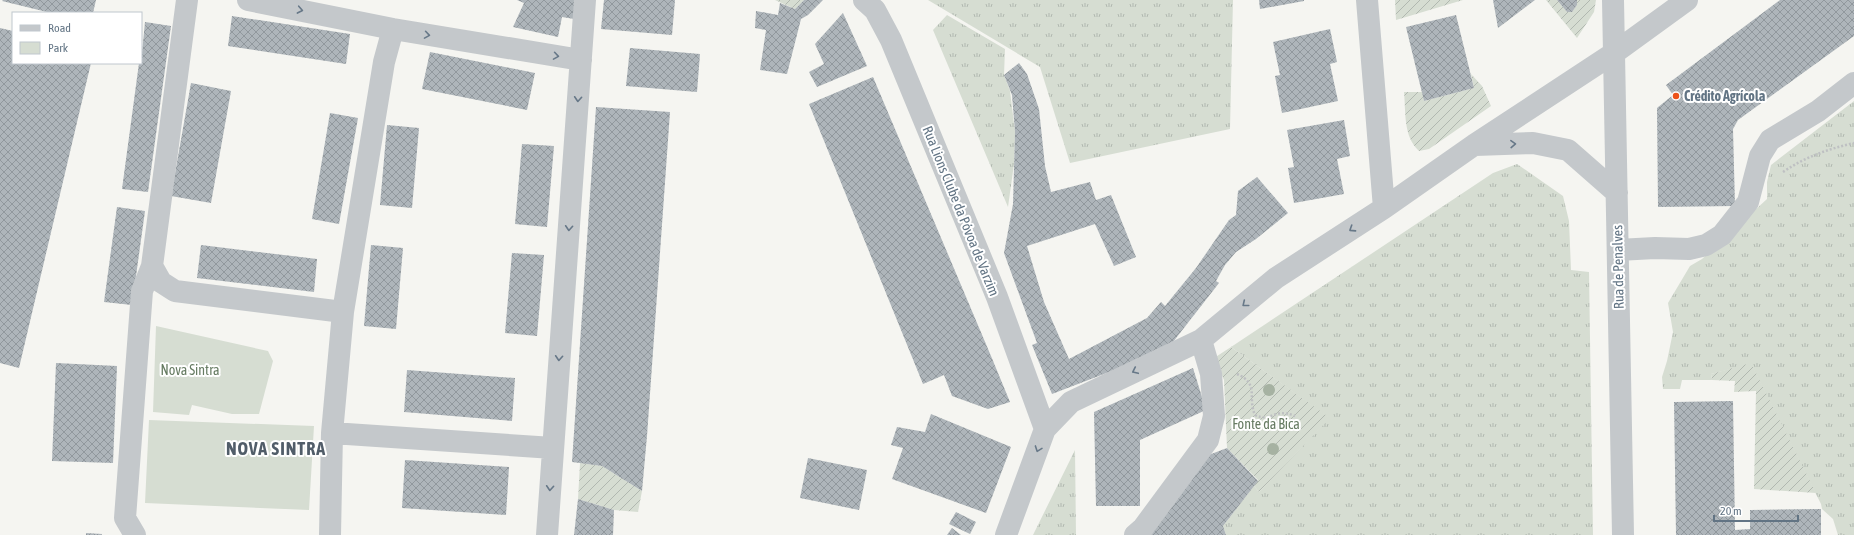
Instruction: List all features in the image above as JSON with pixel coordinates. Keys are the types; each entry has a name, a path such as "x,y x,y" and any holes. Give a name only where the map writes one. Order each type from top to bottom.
{"street":[{"path":"135,535 125,518 142,291 152,266 187,0"},
{"path":"248,0 393,29 581,60"},
{"path":"547,535 585,0"},
{"name":"Rua Lions Clube da Póvoa de Varzim","path":"864,0 874,10 891,40 997,298 1045,429"},
{"path":"1367,0 1384,208"},
{"name":"Rua de Penalves","path":"1613,0 1623,535"},
{"path":"1006,535 1045,429 1071,402 1201,340 1276,278 1384,208 1474,145 1614,53 1687,0"},
{"path":"330,535 332,433 343,312 384,62 393,29"},
{"path":"1618,250 1655,248 1689,249 1706,245 1722,236 1748,202 1760,156 1770,140 1818,111 1854,83"},
{"path":"1474,145 1533,143 1568,150 1617,193"},
{"path":"152,266 161,282 175,291 343,312"},
{"path":"1134,535 1143,528 1208,440 1214,416 1211,374 1201,340"},
{"path":"332,433 553,448"}],"path":[{"path":"1780,174 1796,163 1822,151 1854,142"},
{"path":"1211,374 1235,373 1244,377 1250,384 1252,409 1255,415 1260,418 1284,412 1295,416"}],"green space":[{"path":"775,0 804,0 795,9"},
{"path":"928,0 1233,0 1230,129 1070,163 1040,67"},
{"path":"1395,0 1463,0 1396,20"},
{"path":"1546,0 1557,0 1567,12 1572,12 1577,5 1577,0 1596,0 1594,12 1577,38"},
{"path":"947,15 1005,49 1004,75 1010,91 1015,132 1014,164 1008,207 933,30"},
{"path":"1471,74 1482,86 1491,106 1429,149 1419,151 1410,138 1406,124 1404,92 1422,92 1424,101 1474,88"},
{"path":"1854,101 1854,535 1838,535 1833,519 1822,509 1821,504 1751,364 1711,374 1712,380 1682,380 1680,389 1663,389 1662,377 1673,332 1668,303 1690,266 1702,259 1767,199 1767,182 1771,165"},
{"path":"1517,164 1563,196 1569,221 1571,270 1589,272 1593,535 1226,535 1223,526 1254,486 1259,492 1329,418 1231,347 1493,173"},
{"name":"Nova Sintra","path":"156,326 268,351 273,361 259,414 232,414 192,405 189,415 153,412"},
{"name":"Fonte da Bica","path":"1231,347 1330,418 1259,492 1254,486 1258,480 1227,448 1224,380 1214,358"},
{"path":"1751,363 1816,493 1754,489 1756,391 1734,392 1735,381 1712,380 1711,374"},
{"path":"149,420 314,426 309,510 145,503"},
{"path":"1075,450 1076,535 1033,535"},
{"path":"580,463 602,466 642,491 638,512 614,510 578,499"}],"building":[{"path":"96,0 93,12 47,12 2,1"},
{"path":"517,0 575,0 574,19 562,17 558,37 513,27 524,3"},
{"path":"604,0 675,0 672,35 601,29"},
{"path":"804,0 823,0 808,15 801,19 787,74 760,70 766,30 755,28 756,11 778,15 780,3 795,9"},
{"path":"1259,0 1304,0 1304,1 1260,9"},
{"path":"1493,0 1535,0 1498,28"},
{"path":"1557,0 1577,0 1577,5 1572,12 1567,12"},
{"path":"1780,0 1854,0 1854,36 1738,120 1733,129 1735,206 1658,207 1657,108 1673,95 1666,85"},
{"path":"843,13 867,66 817,87 809,72 824,64 815,44"},
{"path":"1456,15 1474,88 1424,101 1406,27"},
{"path":"232,16 350,34 346,64 228,46"},
{"path":"145,22 171,26 148,192 122,189 139,64 142,64"},
{"path":"0,28 12,31 12,64 91,64 19,368 0,363"},
{"path":"1330,29 1337,62 1330,64 1338,101 1282,113 1275,76 1280,75 1273,42"},
{"path":"630,48 700,54 697,92 626,86"},
{"path":"430,52 535,73 527,110 422,89"},
{"path":"1019,63 1027,74 1039,109 1045,166 1051,192 1090,182 1096,200 1111,195 1136,257 1114,266 1095,224 1027,246 1044,302 1069,359 1147,318 1161,302 1165,306 1196,268 1229,220 1236,215 1238,191 1257,177 1288,213 1256,239 1236,252 1225,265 1216,281 1219,283 1173,342 1117,369 1052,394 1032,345 1037,343 1004,253 1013,204 1015,132 1012,95 1004,75"},
{"path":"873,77 1010,402 988,409 952,396 944,375 923,384 809,104"},
{"path":"191,83 231,91 211,203 171,196"},
{"path":"596,107 670,112 642,491 602,466 572,462"},
{"path":"330,113 358,118 339,224 312,219"},
{"path":"1344,120 1350,156 1337,159 1344,194 1294,203 1288,168 1294,167 1287,130"},
{"path":"387,125 419,128 412,208 380,205"},
{"path":"522,144 554,146 547,227 515,224"},
{"path":"117,207 145,211 132,305 104,302"},
{"path":"201,245 317,259 314,292 197,278"},
{"path":"371,245 403,248 396,329 364,326"},
{"path":"512,253 544,255 537,336 505,333"},
{"path":"56,363 117,366 113,463 52,461"},
{"path":"1193,368 1206,410 1140,440 1140,506 1096,506 1094,412"},
{"path":"407,370 515,378 512,421 404,412"},
{"path":"1733,401 1735,530 1750,529 1750,510 1821,509 1821,535 1676,535 1674,402"},
{"path":"931,414 1011,447 986,513 892,479 903,448 891,445 897,427 925,432"},
{"path":"1227,448 1258,481 1223,526 1226,535 1151,535 1149,529 1206,456"},
{"path":"808,458 867,470 859,510 800,498"},
{"path":"405,460 509,467 506,515 402,508"},
{"path":"578,499 614,510 613,535 574,535"},
{"path":"956,512 976,522 970,534 949,524"},
{"path":"952,528 961,535 947,535"},
{"path":"86,533 102,534 102,535 86,535"}],"place":[{"name":"Crédito Agrícola","path":"1676,96"}],"district":[{"name":"NOVA SINTRA","path":"276,449"}]}
